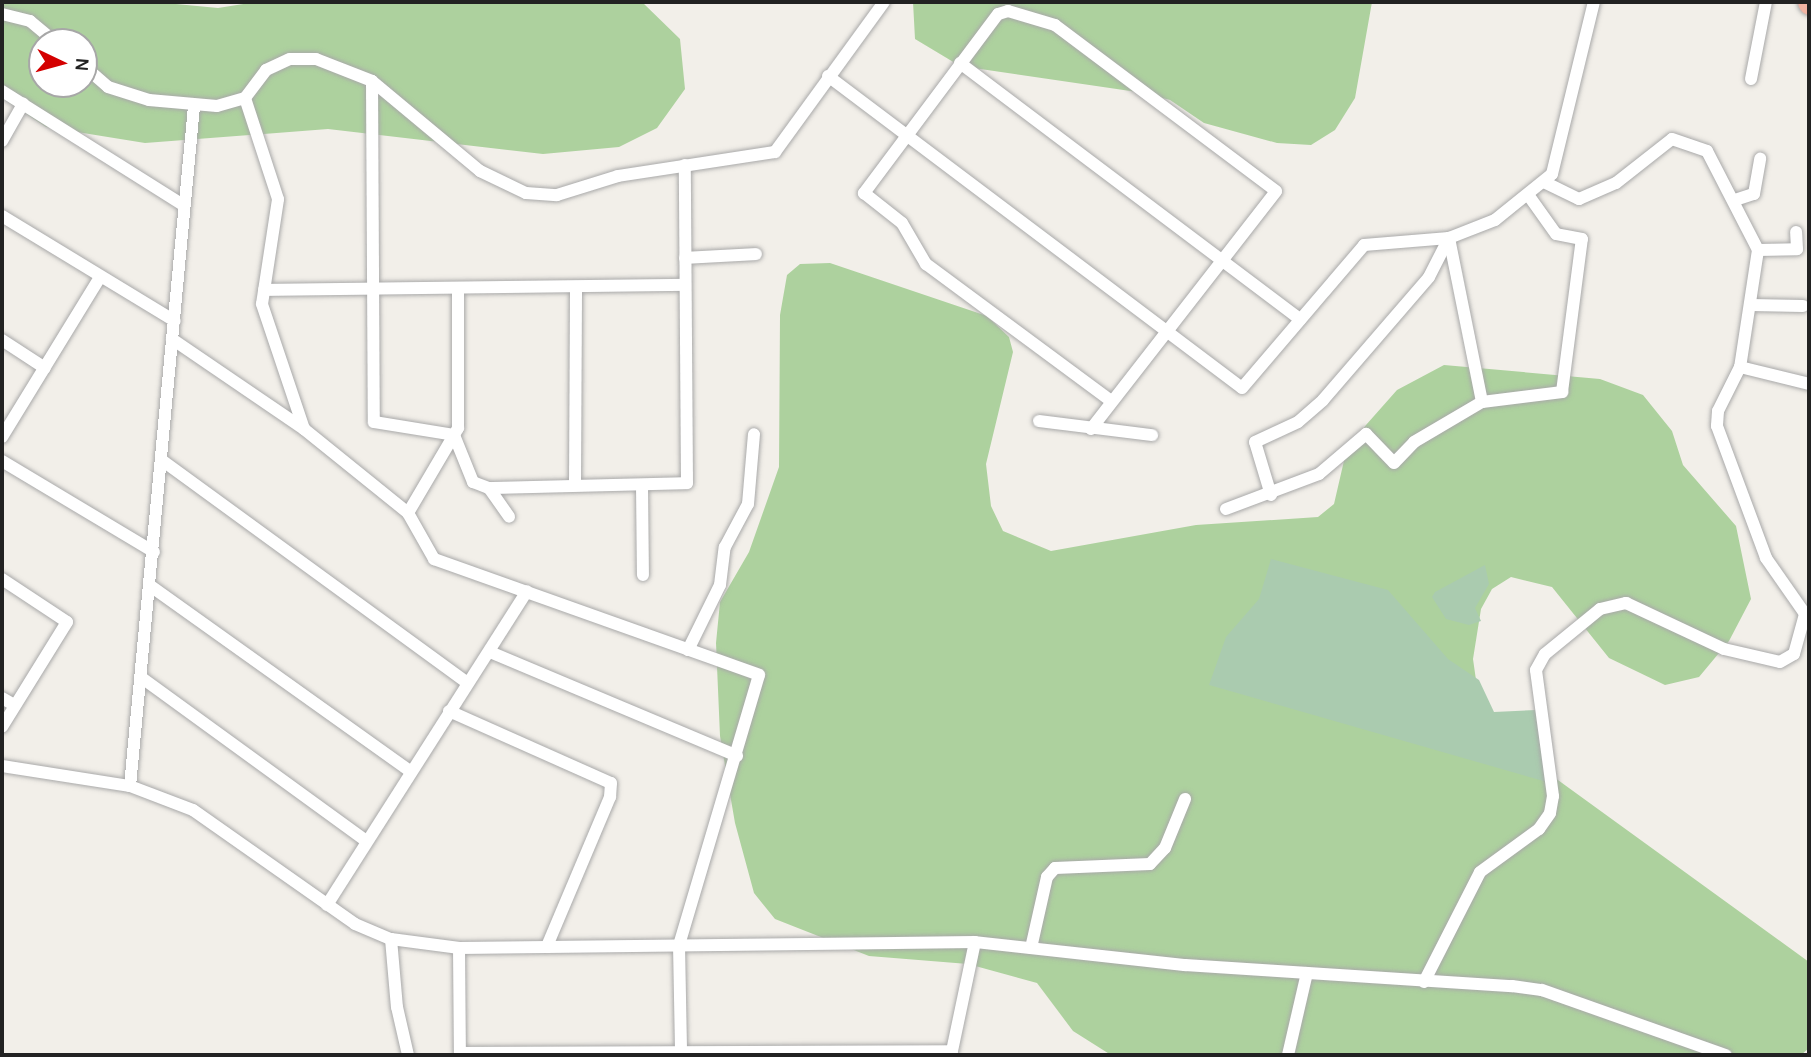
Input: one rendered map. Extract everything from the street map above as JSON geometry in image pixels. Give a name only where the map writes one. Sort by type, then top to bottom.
[{"type":"street","points":[[98,78],[108,87],[194,107],[245,98],[266,70],[290,59],[316,59],[372,81],[480,171],[526,193],[557,195],[618,176],[775,152],[884,2]]},
{"type":"street","points":[[828,76],[1242,388],[1364,245],[1449,238],[1495,220],[1529,196],[1552,174],[1594,2]]},
{"type":"street","points":[[1751,79],[1766,2]]},
{"type":"street","points":[[1091,429],[1276,191],[1055,24],[1008,11],[998,14],[864,193],[901,223],[926,264],[1111,401]]},
{"type":"street","points":[[2,14],[30,20],[39,28]]},
{"type":"street","points":[[960,63],[1300,319]]},
{"type":"street","points":[[372,81],[374,422],[454,435]]},
{"type":"street","points":[[2,91],[183,205]]},
{"type":"street","points":[[245,98],[278,199],[262,304],[304,429]]},
{"type":"street","points":[[2,141],[23,104]]},
{"type":"street","points":[[130,786],[152,587],[183,205],[194,107]]},
{"type":"street","points":[[1424,982],[1480,872],[1539,829],[1550,813],[1553,796],[1536,670],[1545,654],[1600,609],[1626,603],[1724,649],[1780,662],[1794,654],[1807,615],[1766,558],[1717,426],[1718,411],[1740,367],[1758,250],[1735,200],[1707,151],[1671,139],[1587,197],[1571,199],[1544,181]]},
{"type":"street","points":[[1735,200],[1754,194],[1760,159]]},
{"type":"street","points":[[458,288],[454,435],[473,482],[489,488],[687,483],[685,165]]},
{"type":"street","points":[[1226,509],[1271,495],[1318,474],[1366,434],[1394,463],[1414,442],[1482,402],[1562,393],[1582,239],[1556,234],[1529,196]]},
{"type":"street","points":[[2,216],[99,279],[175,321]]},
{"type":"street","points":[[1758,250],[1797,249],[1796,232]]},
{"type":"street","points":[[1449,238],[1482,402]]},
{"type":"street","points":[[1271,495],[1255,442],[1298,422],[1323,400],[1429,278],[1449,238]]},
{"type":"street","points":[[685,258],[756,254]]},
{"type":"street","points":[[2,437],[99,279]]},
{"type":"street","points":[[264,289],[685,285]]},
{"type":"street","points":[[575,484],[576,288]]},
{"type":"street","points":[[1751,305],[1803,306]]},
{"type":"street","points":[[172,339],[304,429],[408,513],[434,559],[759,675],[679,945],[681,1052]]},
{"type":"street","points":[[2,340],[45,368]]},
{"type":"street","points":[[1740,367],[1809,384]]},
{"type":"street","points":[[1039,421],[1152,435]]},
{"type":"street","points":[[688,650],[720,585],[725,547],[748,504],[754,434]]},
{"type":"street","points":[[408,513],[454,435]]},
{"type":"street","points":[[2,461],[154,552]]},
{"type":"street","points":[[163,461],[466,682]]},
{"type":"street","points":[[642,485],[643,575]]},
{"type":"street","points":[[489,488],[509,517]]},
{"type":"street","points":[[2,579],[67,621],[2,727]]},
{"type":"street","points":[[152,587],[410,771]]},
{"type":"street","points":[[327,905],[466,682],[490,652],[527,591]]},
{"type":"street","points":[[490,652],[737,756]]},
{"type":"street","points":[[142,678],[366,841]]},
{"type":"street","points":[[2,698],[14,705]]},
{"type":"street","points":[[449,711],[611,783],[610,797],[547,946]]},
{"type":"street","points":[[2,766],[130,786],[193,810],[327,905],[391,939],[459,948],[975,942],[1307,973],[1542,990],[1726,1055]]},
{"type":"street","points":[[1031,948],[1047,877],[1055,868],[1150,864],[1165,848],[1185,799]]},
{"type":"street","points":[[391,939],[397,1007],[408,1055]]},
{"type":"street","points":[[459,948],[460,1053],[924,1054],[951,1051],[975,942]]},
{"type":"street","points":[[1288,1055],[1307,973]]},
{"type":"green space","points":[[2,2],[155,2],[218,8],[256,2],[642,2],[680,39],[685,89],[657,128],[619,147],[543,154],[328,129],[145,143],[46,127],[2,98]]},
{"type":"green space","points":[[913,2],[1372,2],[1355,98],[1335,130],[1311,145],[1277,143],[1204,123],[1170,100],[1144,93],[960,66],[915,39]]},
{"type":"green space","points":[[830,263],[987,316],[1009,337],[1013,352],[986,464],[991,506],[1003,531],[1051,551],[1196,525],[1318,517],[1334,504],[1346,452],[1366,425],[1397,390],[1444,365],[1600,379],[1643,395],[1672,431],[1683,465],[1736,526],[1751,599],[1729,641],[1699,677],[1665,685],[1609,658],[1552,587],[1511,577],[1492,589],[1481,609],[1473,659],[1476,680],[1511,746],[1809,962],[1809,1048],[1801,1055],[1111,1055],[1073,1031],[1037,983],[968,964],[869,956],[775,919],[754,893],[735,823],[720,736],[716,643],[720,602],[749,552],[779,467],[780,315],[787,275],[800,264]]},
{"type":"green space","points":[[1271,559],[1388,590],[1448,659],[1479,680],[1494,712],[1536,710],[1547,782],[1209,685],[1226,637],[1259,599]]},
{"type":"green space","points":[[1485,565],[1489,584],[1475,608],[1481,621],[1469,625],[1446,619],[1432,597],[1435,592]]}]
